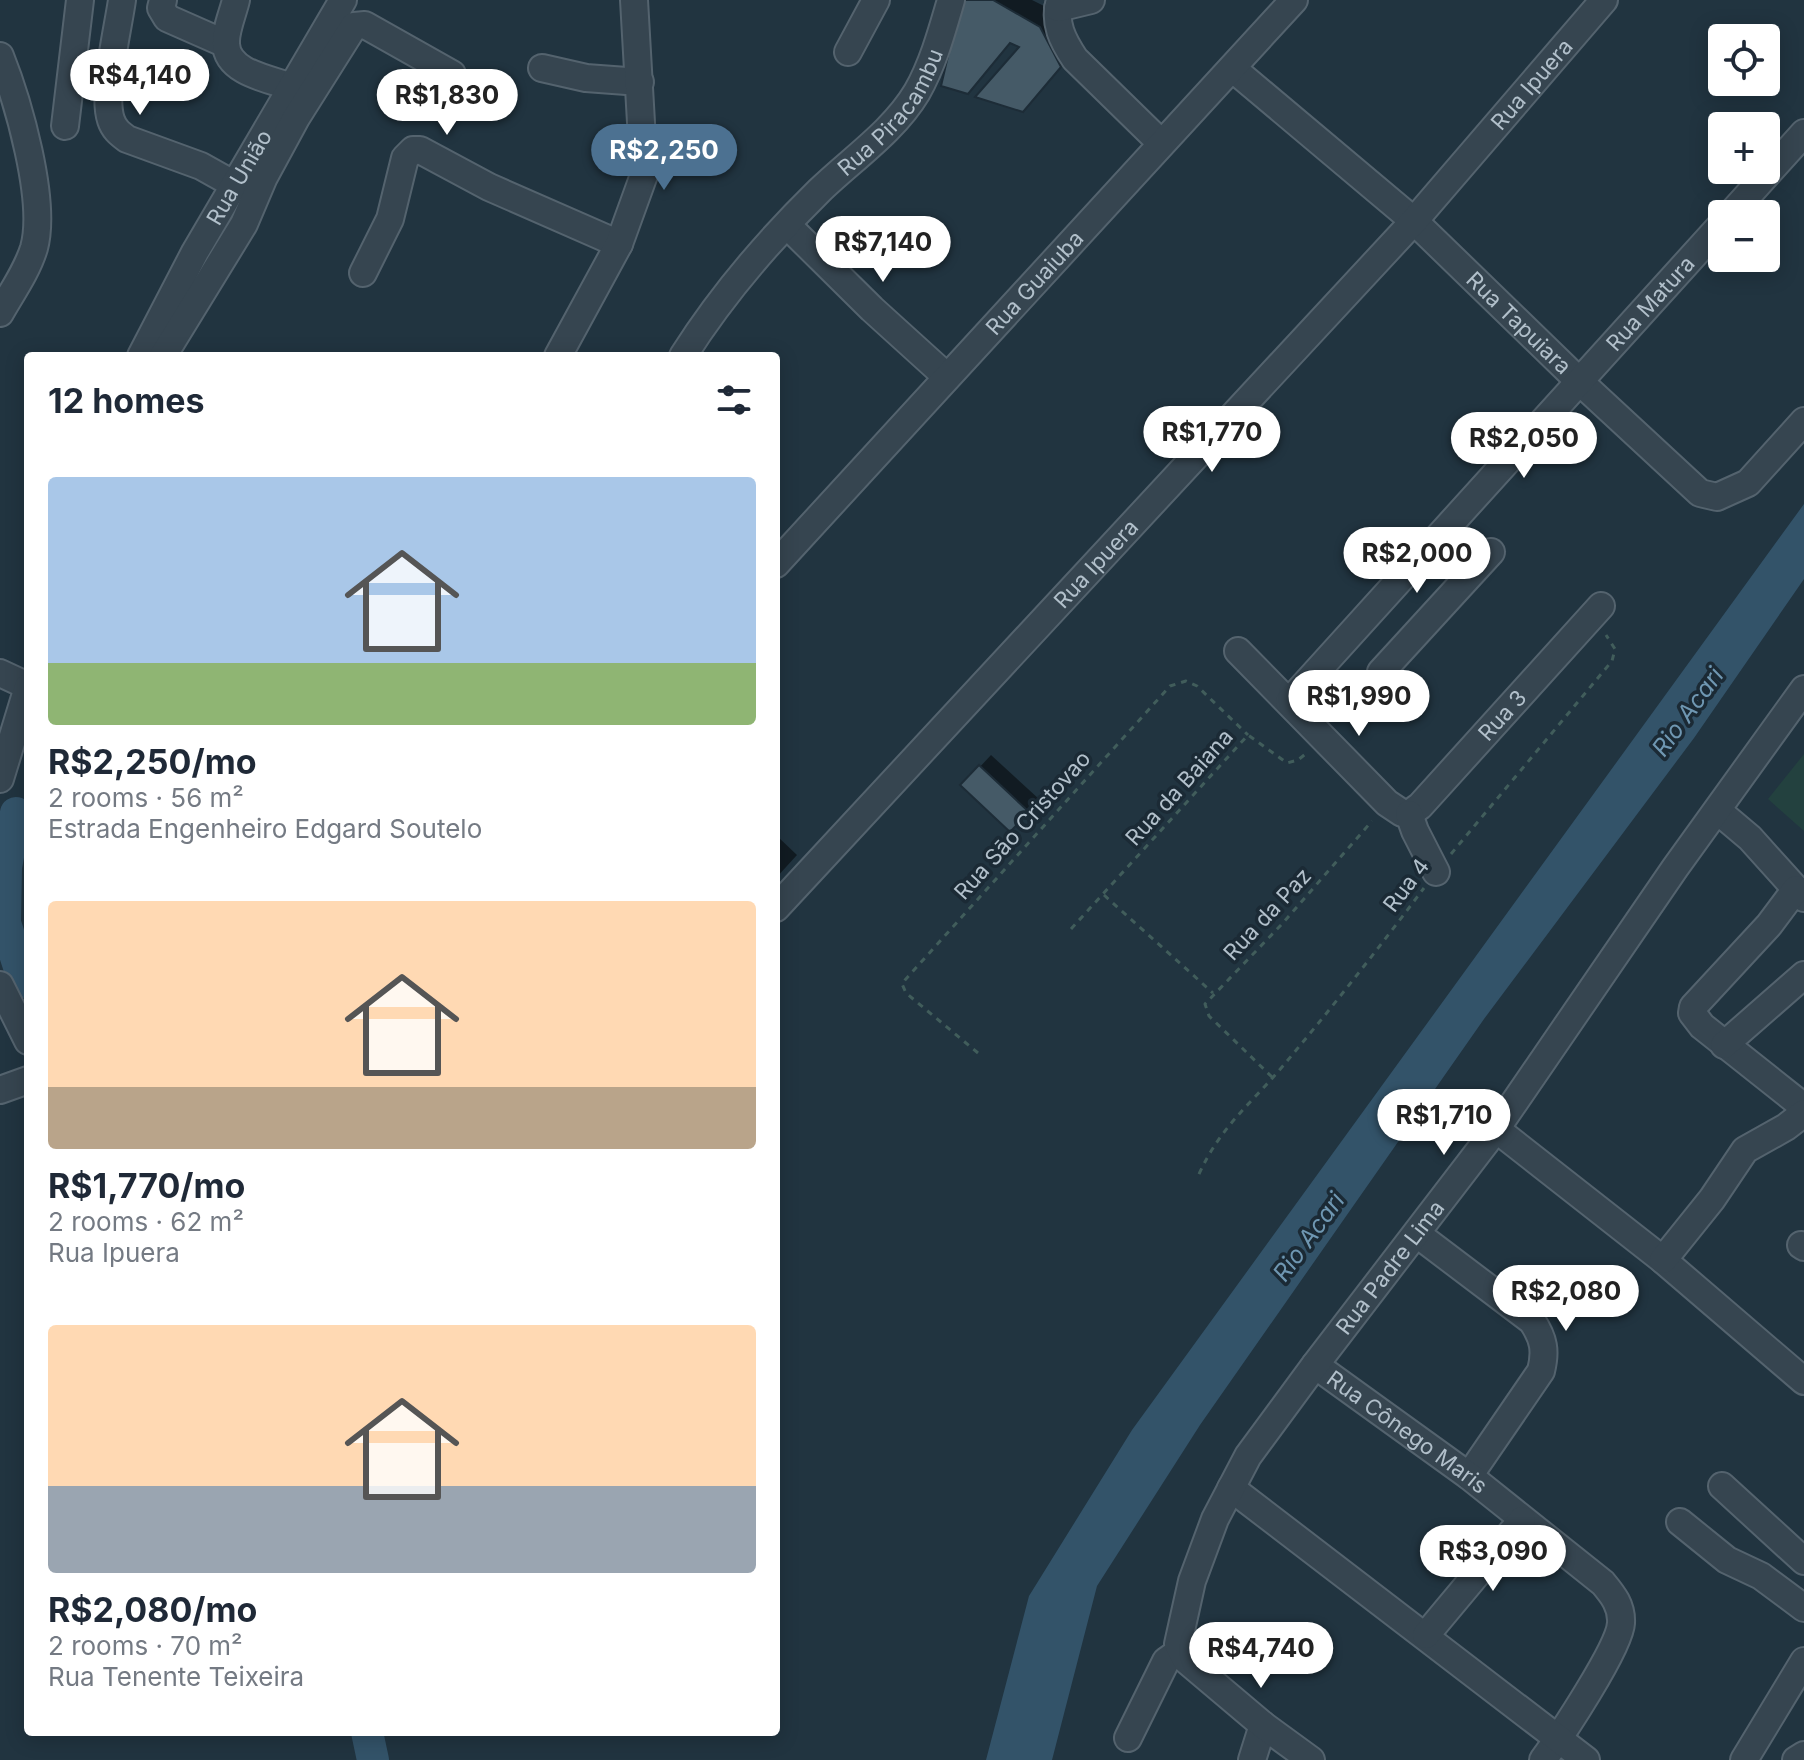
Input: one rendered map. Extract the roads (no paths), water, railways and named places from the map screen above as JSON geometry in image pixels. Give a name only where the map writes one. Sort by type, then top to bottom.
[{"type":"street","points":[[65,126],[80,0]]},
{"type":"street","points":[[122,0],[109,95],[109,116],[117,132],[139,144],[215,172],[235,185]]},
{"type":"street","points":[[163,0],[161,8],[167,18],[226,44]]},
{"type":"street","points":[[236,0],[226,44],[230,58],[290,104]]},
{"type":"street","name":"Rua União","points":[[144,352],[182,303],[195,252],[235,185],[290,104],[343,0]]},
{"type":"street","points":[[560,352],[619,244],[644,175],[634,0]]},
{"type":"street","points":[[848,52],[876,0]]},
{"type":"street","name":"Rua Piracambu","points":[[686,352],[742,273],[819,192],[898,119],[918,90],[936,49],[951,0]]},
{"type":"street","name":"Rua Guaiuba","points":[[780,560],[1160,142],[1294,0]]},
{"type":"street","name":"Rua Ipuera","points":[[780,904],[1414,221],[1604,0]]},
{"type":"street","points":[[1077,2],[1058,27],[1064,43],[1075,59],[1160,142]]},
{"type":"street","points":[[164,352],[182,303],[218,266],[244,224],[290,104],[354,26],[365,25],[452,74]]},
{"type":"street","points":[[0,56],[35,186],[38,225],[34,248],[24,273],[0,313]]},
{"type":"street","points":[[542,68],[586,78],[640,82]]},
{"type":"street","name":"Rua Tapuiara","points":[[1232,68],[1414,221],[1700,493],[1717,497],[1748,483],[1804,421]]},
{"type":"street","points":[[1744,200],[1804,133]]},
{"type":"street","points":[[363,273],[390,219],[405,158],[413,150],[420,150],[489,187],[619,244]]},
{"type":"street","points":[[787,225],[947,377]]},
{"type":"street","name":"Rua Matura","points":[[1289,702],[1708,239]]},
{"type":"street","points":[[195,252],[218,266]]},
{"type":"street","points":[[1347,641],[1385,675],[1491,552]]},
{"type":"street","name":"Rua 3","points":[[1398,809],[1420,806],[1596,611]]},
{"type":"street","points":[[1238,651],[1398,809],[1415,831],[1436,872]]},
{"type":"street","points":[[0,673],[24,684]]},
{"type":"street","name":"Rua Padre Lima","points":[[1180,1651],[1179,1637],[1192,1581],[1207,1539],[1248,1456],[1496,1129],[1675,868],[1804,689]]},
{"type":"street","points":[[0,777],[24,699]]},
{"type":"street","points":[[1663,1260],[1712,1199],[1745,1150],[1786,1127],[1804,1110],[1695,1020],[1692,1013],[1693,1007],[1800,893],[1750,838],[1718,811]]},
{"type":"street","points":[[1724,1045],[1804,975]]},
{"type":"street","points":[[0,985],[24,1033]]},
{"type":"street","points":[[0,1090],[24,1081]]},
{"type":"street","points":[[1496,1129],[1663,1260],[1804,1381]]},
{"type":"street","points":[[1417,1234],[1532,1321],[1541,1335],[1545,1354],[1541,1371],[1469,1476]]},
{"type":"street","name":"Rua Cônego Maris","points":[[1315,1365],[1469,1476],[1603,1583],[1615,1596],[1621,1624],[1614,1645],[1559,1739],[1543,1760]]},
{"type":"street","points":[[1722,1486],[1804,1561]]},
{"type":"street","points":[[1231,1488],[1586,1760]]},
{"type":"street","points":[[1426,1635],[1522,1520]]},
{"type":"street","points":[[1680,1522],[1727,1560],[1761,1576],[1804,1608]]},
{"type":"street","points":[[1128,1738],[1166,1661],[1180,1651],[1186,1660],[1263,1725],[1311,1760]]},
{"type":"street","points":[[1744,1760],[1804,1661]]},
{"type":"street","points":[[1252,1760],[1263,1725]]},
{"type":"street","points":[[1796,1760],[1804,1755]]},
{"type":"water","name":"Rio Acari","points":[[1804,504],[1804,579],[1694,738],[1484,1019],[1200,1425],[1097,1586],[1052,1760],[986,1760],[1029,1596],[1132,1430]]},
{"type":"waterway","points":[[16,813],[6,867],[5,923],[24,982]]},
{"type":"waterway","points":[[368,1736],[373,1760]]}]
